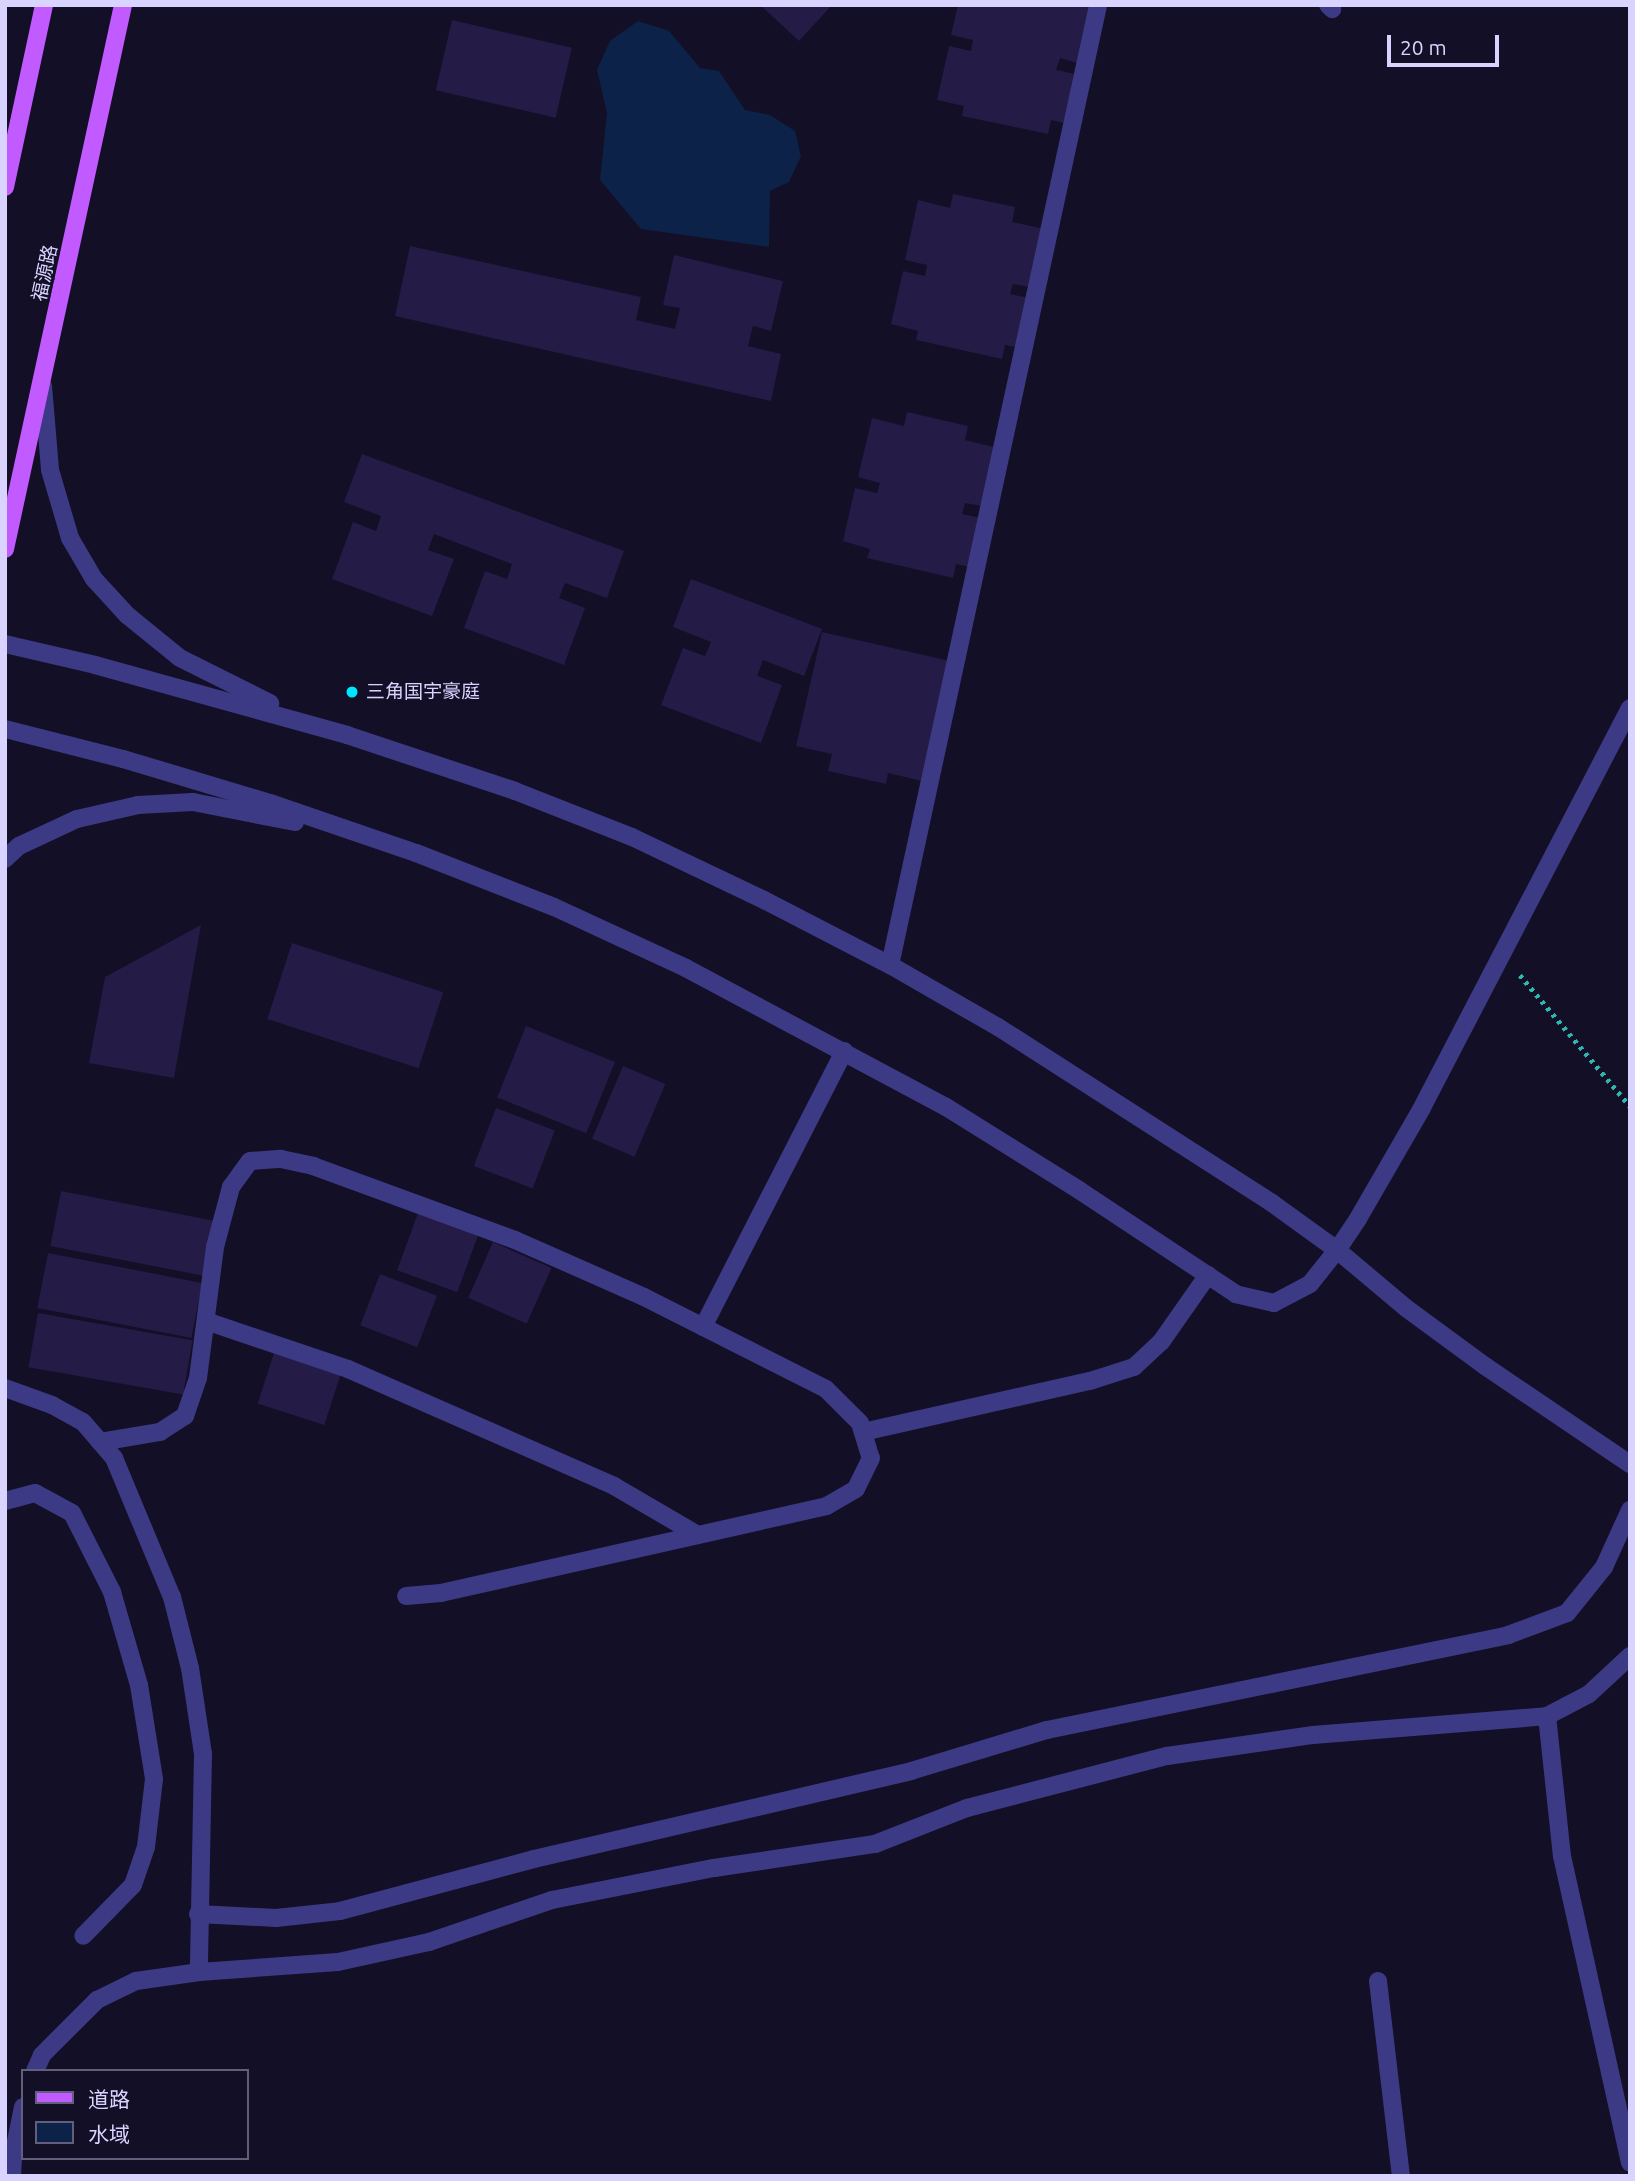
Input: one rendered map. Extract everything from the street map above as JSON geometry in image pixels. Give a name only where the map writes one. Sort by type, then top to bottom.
[{"type":"main road","points":[[5,187],[44,5]]},
{"type":"main road","name":"福源路","points":[[5,549],[43,386],[123,5]]},
{"type":"street","points":[[890,965],[1098,5]]},
{"type":"street","points":[[43,386],[50,470],[70,538],[94,579],[127,615],[180,657],[246,694],[347,735]]},
{"type":"street","points":[[5,644],[95,665],[347,735],[515,791],[632,837],[764,900],[890,965],[1009,1035],[1272,1203],[1337,1250],[1406,1308],[1485,1366],[1630,1464]]},
{"type":"street","points":[[5,729],[123,759],[388,844],[554,907],[686,968],[946,1107],[1236,1294],[1274,1303],[1310,1284],[1358,1219],[1422,1108],[1630,708]]},
{"type":"street","points":[[5,859],[19,846],[77,819],[138,805],[166,803],[193,802],[259,814],[388,844]]},
{"type":"street","points":[[703,1327],[844,1051]]},
{"type":"street","points":[[100,1442],[160,1432],[185,1416],[198,1378],[215,1247],[231,1187],[250,1161],[281,1158],[313,1166],[515,1240],[703,1327],[826,1389],[860,1423],[871,1458],[856,1489],[827,1506],[441,1593],[407,1597]]},
{"type":"street","points":[[863,1432],[1090,1381],[1134,1367],[1161,1342],[1208,1275]]},
{"type":"street","points":[[206,1321],[348,1369],[614,1486],[698,1535]]},
{"type":"street","points":[[5,1388],[52,1405],[83,1422],[114,1458],[172,1597],[190,1668],[202,1754],[199,1972]]},
{"type":"street","points":[[5,1501],[36,1493],[72,1513],[112,1592],[139,1685],[154,1779],[146,1847],[134,1885],[83,1936]]},
{"type":"street","points":[[198,1918],[276,1917],[340,1911],[547,1856],[911,1771],[1046,1730],[1508,1635],[1567,1613],[1604,1567],[1625,1532],[1630,1510]]},
{"type":"street","points":[[36,2069],[42,2055],[97,2000],[136,1981],[199,1972],[338,1962],[429,1942],[552,1900],[714,1868],[876,1844],[967,1808],[1167,1756],[1312,1735],[1547,1716],[1589,1694],[1630,1656]]},
{"type":"street","points":[[1547,1716],[1562,1856],[1630,2163]]},
{"type":"street","points":[[1378,1981],[1401,2176]]},
{"type":"street","points":[[12,2176],[21,2117]]},
{"type":"path","points":[[1502,954],[1630,1106]]},
{"type":"water","points":[[638,21],[669,31],[700,68],[719,71],[745,110],[770,115],[795,131],[801,156],[789,182],[770,191],[769,247],[641,229],[600,180],[607,113],[597,70],[610,41]]},
{"type":"building","points":[[760,5],[832,5],[799,41]]},
{"type":"building","points":[[958,5],[1095,5],[1081,64],[1060,58],[1056,70],[1080,75],[1069,124],[1051,120],[1048,134],[962,116],[964,106],[937,100],[949,46],[971,51],[973,40],[951,35]]},
{"type":"building","points":[[452,20],[572,48],[556,118],[436,90]]},
{"type":"building","points":[[953,194],[1015,207],[1012,222],[1049,230],[1035,288],[1013,284],[1010,294],[1034,299],[1023,348],[1005,345],[1002,359],[916,340],[918,331],[891,324],[903,271],[925,276],[927,265],[905,260],[918,200],[950,208]]},
{"type":"building","points":[[410,246],[641,297],[636,320],[675,329],[680,308],[663,305],[674,255],[783,281],[771,331],[753,326],[748,346],[781,354],[771,401],[395,316]]},
{"type":"building","points":[[907,412],[968,426],[965,440],[1002,449],[988,507],[965,503],[962,514],[986,519],[974,568],[956,564],[953,578],[867,558],[870,549],[843,541],[855,488],[877,493],[880,483],[858,477],[872,418],[904,426]]},
{"type":"building","points":[[362,454],[624,551],[607,598],[565,583],[559,598],[585,608],[564,665],[464,628],[485,571],[507,579],[512,564],[434,534],[428,550],[454,559],[432,616],[332,579],[353,522],[376,531],[381,516],[344,502]]},
{"type":"building","points":[[691,579],[822,629],[804,676],[763,660],[757,676],[782,685],[761,743],[661,705],[683,648],[705,656],[711,642],[673,627]]},
{"type":"building","points":[[822,632],[950,661],[922,781],[888,773],[886,784],[828,771],[832,754],[796,746]]},
{"type":"building","points":[[201,925],[174,1078],[89,1063],[105,977]]},
{"type":"building","points":[[292,943],[443,992],[418,1068],[267,1019]]},
{"type":"building","points":[[526,1026],[615,1062],[586,1133],[497,1097]]},
{"type":"building","points":[[623,1066],[665,1084],[634,1157],[592,1139]]},
{"type":"building","points":[[496,1108],[555,1131],[533,1188],[474,1166]]},
{"type":"building","points":[[61,1191],[214,1221],[203,1276],[50,1246]]},
{"type":"building","points":[[418,1213],[478,1235],[457,1292],[397,1270]]},
{"type":"building","points":[[493,1242],[551,1268],[527,1324],[468,1298]]},
{"type":"building","points":[[48,1253],[202,1283],[191,1338],[37,1308]]},
{"type":"building","points":[[380,1274],[437,1296],[417,1347],[360,1325]]},
{"type":"building","points":[[38,1313],[193,1340],[183,1394],[28,1367]]},
{"type":"building","points":[[274,1353],[341,1375],[324,1425],[258,1403]]},
{"type":"place","name":"三角国宇豪庭","points":[[352,692]]}]
